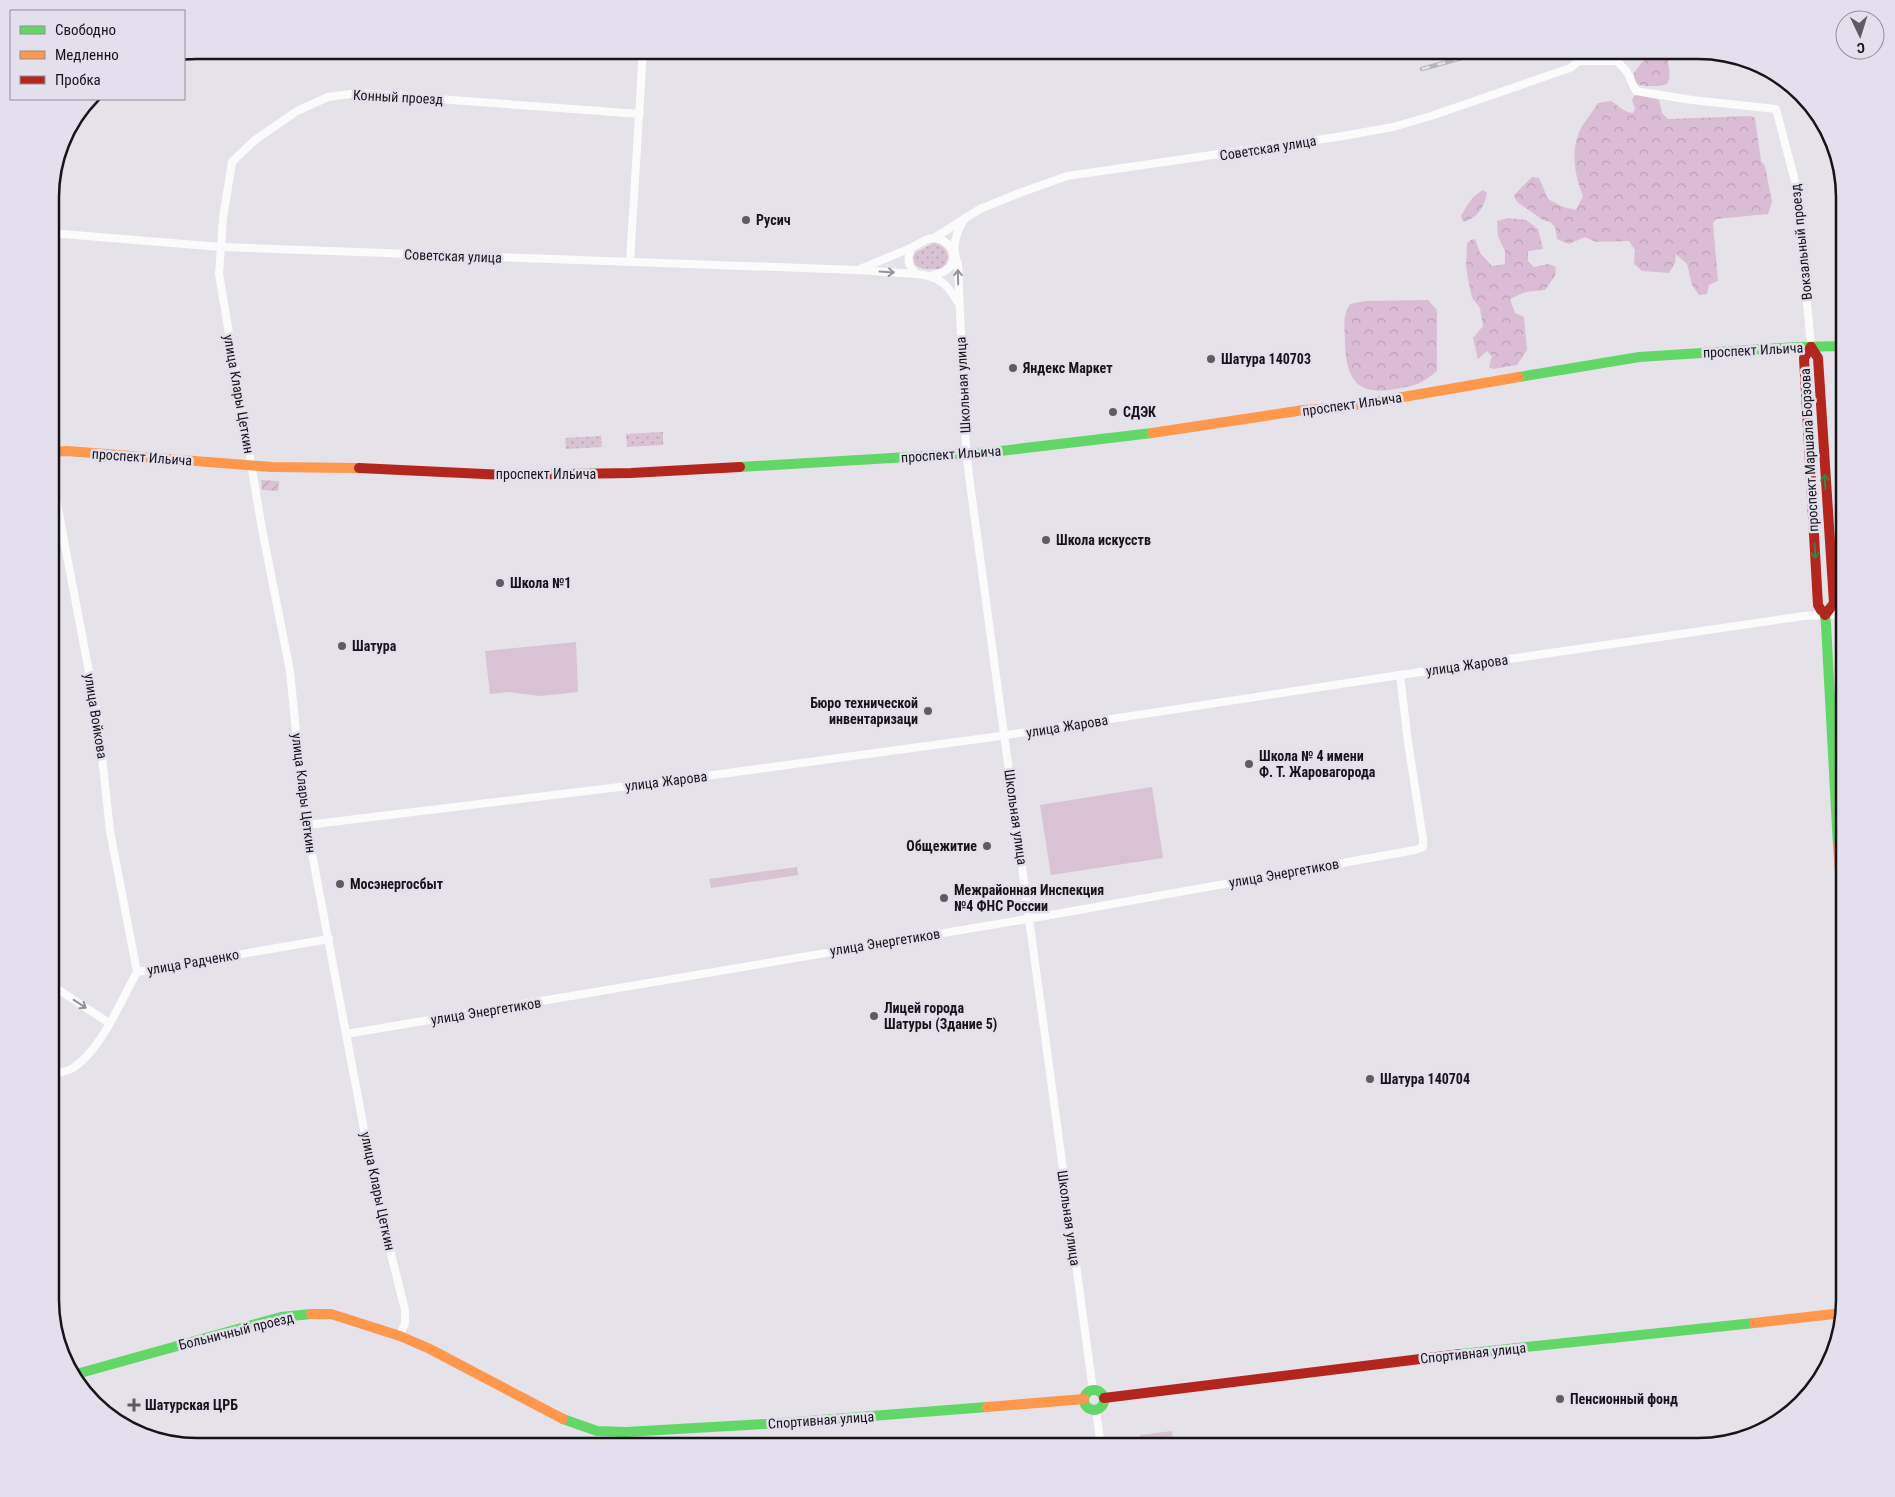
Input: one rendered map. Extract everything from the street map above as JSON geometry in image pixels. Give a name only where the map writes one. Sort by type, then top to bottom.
[{"type":"street","points":[[630,262],[643,59]]},
{"type":"street","name":"Советская улица","points":[[934,238],[980,209],[1067,176],[1337,137],[1393,127],[1431,116],[1570,68],[1580,62],[1617,60],[1627,72],[1636,91],[1651,95],[1776,109]]},
{"type":"street","name":"Конный проезд","points":[[221,248],[223,218],[232,162],[255,140],[297,111],[328,97],[358,93],[640,114]]},
{"type":"street","name":"Вокзальный проезд","points":[[1776,109],[1797,189],[1811,347]]},
{"type":"street","points":[[930,276],[942,272],[952,264],[959,227],[965,218]]},
{"type":"street","name":"Советская улица","points":[[59,234],[221,248],[857,270],[917,274]]},
{"type":"street","points":[[953,253],[949,245],[943,240],[934,238],[925,240],[911,248],[908,260],[910,267],[917,274],[930,276],[947,287],[958,302]]},
{"type":"street","name":"улица Клары Цеткин","points":[[221,248],[220,274],[252,466],[290,671],[307,825],[377,1198],[405,1310],[405,1323],[400,1336]]},
{"type":"street","name":"Советская улица","points":[[857,270],[911,248]]},
{"type":"street","name":"Школьная улица","points":[[953,253],[958,264],[958,302],[967,453],[1003,735],[1030,918],[1057,1135],[1093,1390]]},
{"type":"street","name":"проспект Ильича","points":[[59,451],[252,466],[334,467],[505,475],[621,474],[967,453],[1116,438],[1304,410],[1345,407],[1639,357],[1836,346]]},
{"type":"street","name":"проспект Маршала Борзова","points":[[1825,615],[1834,603],[1818,358],[1811,347],[1804,358],[1818,605],[1825,615],[1836,806]]},
{"type":"street","name":"улица Войкова","points":[[59,510],[98,720],[110,831],[137,972]]},
{"type":"street","name":"улица Жарова","points":[[307,825],[669,781],[1003,735],[1794,618],[1836,614]]},
{"type":"street","name":"улица Энергетиков","points":[[346,1034],[515,1007],[1415,850],[1423,847],[1400,675]]},
{"type":"street","name":"улица Радченко","points":[[59,1073],[72,1069],[90,1053],[137,972],[329,938]]},
{"type":"street","points":[[59,990],[109,1023]]},
{"type":"street","name":"Больничный проезд","points":[[80,1373],[243,1327],[296,1315],[331,1314],[400,1336]]},
{"type":"street","name":"Спортивная улица","points":[[1104,1398],[1380,1363],[1835,1314]]},
{"type":"street","name":"Спортивная улица","points":[[400,1336],[430,1348],[559,1418],[597,1430],[626,1432],[782,1423],[1084,1399]]},
{"type":"street","points":[[1093,1390],[1098,1390],[1104,1398],[1101,1407],[1096,1409],[1090,1409],[1084,1399],[1089,1391],[1093,1390]]},
{"type":"street","points":[[1096,1409],[1100,1438]]},
{"type":"shaded area","points":[[934,243],[943,247],[947,253],[947,261],[942,269],[923,269],[915,265],[913,257],[916,252]]},
{"type":"shaded area","points":[[663,432],[663,445],[627,447],[626,434]]},
{"type":"shaded area","points":[[601,436],[602,447],[566,449],[565,438]]},
{"type":"shaded area","points":[[261,480],[279,481],[278,491],[262,490]]},
{"type":"shaded area","points":[[576,642],[578,692],[540,696],[508,692],[490,694],[485,651]]},
{"type":"shaded area","points":[[1152,787],[1163,858],[1051,875],[1040,805]]},
{"type":"shaded area","points":[[797,867],[798,875],[711,888],[709,879]]},
{"type":"shaded area","points":[[1172,1431],[1173,1438],[1140,1438],[1140,1435]]},
{"type":"green space","points":[[1647,59],[1668,60],[1670,76],[1667,83],[1658,86],[1645,86],[1635,83],[1634,73],[1642,62]]},
{"type":"green space","points":[[1636,94],[1659,100],[1662,113],[1668,119],[1751,116],[1755,118],[1761,161],[1765,166],[1772,202],[1768,214],[1716,219],[1713,223],[1718,281],[1709,285],[1707,294],[1699,295],[1692,285],[1687,264],[1676,254],[1675,263],[1669,273],[1642,271],[1634,264],[1635,250],[1629,241],[1596,242],[1585,237],[1569,244],[1557,239],[1555,227],[1517,202],[1514,195],[1532,177],[1539,178],[1548,199],[1563,207],[1576,210],[1583,196],[1577,179],[1575,161],[1576,143],[1582,126],[1598,103],[1611,101],[1624,110],[1633,113],[1635,109],[1632,100]]},
{"type":"green space","points":[[1483,190],[1487,193],[1482,207],[1473,218],[1463,222],[1461,216],[1465,208]]},
{"type":"green space","points":[[1508,218],[1526,220],[1538,229],[1543,249],[1528,251],[1528,261],[1534,267],[1548,264],[1556,267],[1555,276],[1545,290],[1525,292],[1510,299],[1515,313],[1524,317],[1527,350],[1517,365],[1493,369],[1489,367],[1492,356],[1487,351],[1478,359],[1473,338],[1483,326],[1480,308],[1472,298],[1469,284],[1466,266],[1467,243],[1475,239],[1480,253],[1492,266],[1505,264],[1505,251],[1498,236],[1497,221]]},
{"type":"green space","points":[[1428,300],[1437,310],[1437,371],[1418,384],[1395,389],[1382,391],[1362,387],[1351,375],[1346,354],[1344,322],[1350,304],[1365,301]]},
{"type":"railway","points":[[1422,69],[1458,59]]},
{"type":"traffic: fast","points":[[1519,377],[1639,357],[1836,346]]},
{"type":"traffic: fast","points":[[740,467],[992,452],[1152,433]]},
{"type":"traffic: fast","points":[[1821,610],[1825,615],[1826,625],[1836,809]]},
{"type":"traffic: fast","points":[[80,1373],[281,1317],[311,1314]]},
{"type":"traffic: fast","points":[[1461,1354],[1754,1323]]},
{"type":"traffic: fast","points":[[1094,1390],[1101,1393],[1104,1400],[1101,1407],[1094,1410],[1087,1407],[1084,1400],[1087,1393],[1094,1390]]},
{"type":"traffic: fast","points":[[563,1419],[597,1431],[626,1432],[782,1423],[987,1407]]},
{"type":"traffic: slow","points":[[1152,433],[1304,410],[1345,407],[1519,377]]},
{"type":"traffic: slow","points":[[59,451],[272,467],[359,468]]},
{"type":"traffic: slow","points":[[311,1314],[331,1314],[400,1336],[430,1349],[563,1419]]},
{"type":"traffic: slow","points":[[1754,1323],[1835,1314]]},
{"type":"traffic: slow","points":[[987,1407],[1084,1399]]},
{"type":"traffic: jam","points":[[1811,347],[1804,358],[1818,605],[1821,610]]},
{"type":"traffic: jam","points":[[1811,347],[1818,358],[1834,603],[1825,615]]},
{"type":"traffic: jam","points":[[359,468],[505,475],[631,473],[740,467]]},
{"type":"traffic: jam","points":[[1104,1398],[1461,1354]]},
{"type":"place","name":"Русич","points":[[746,220]]},
{"type":"place","name":"Шатура 140703","points":[[1211,359]]},
{"type":"place","name":"Яндекс Маркет","points":[[1013,368]]},
{"type":"place","name":"СДЭК","points":[[1113,412]]},
{"type":"place","name":"Школа искусств","points":[[1046,540]]},
{"type":"place","name":"Школа №1","points":[[500,583]]},
{"type":"place","name":"Шатура","points":[[342,646]]},
{"type":"place","name":"Бюро технической инвентаризаци","points":[[928,711]]},
{"type":"place","name":"Школа № 4 имени Ф. Т. Жаровагорода","points":[[1249,764]]},
{"type":"place","name":"Общежитие","points":[[987,846]]},
{"type":"place","name":"Мосэнергосбыт","points":[[340,884]]},
{"type":"place","name":"Межрайонная Инспекция №4 ФНС России","points":[[944,898]]},
{"type":"place","name":"Лицей города Шатуры (Здание 5)","points":[[874,1016]]},
{"type":"place","name":"Шатура 140704","points":[[1370,1079]]},
{"type":"place","name":"Пенсионный фонд","points":[[1560,1399]]},
{"type":"place","name":"Шатурская ЦРБ","points":[[134,1405]]}]
